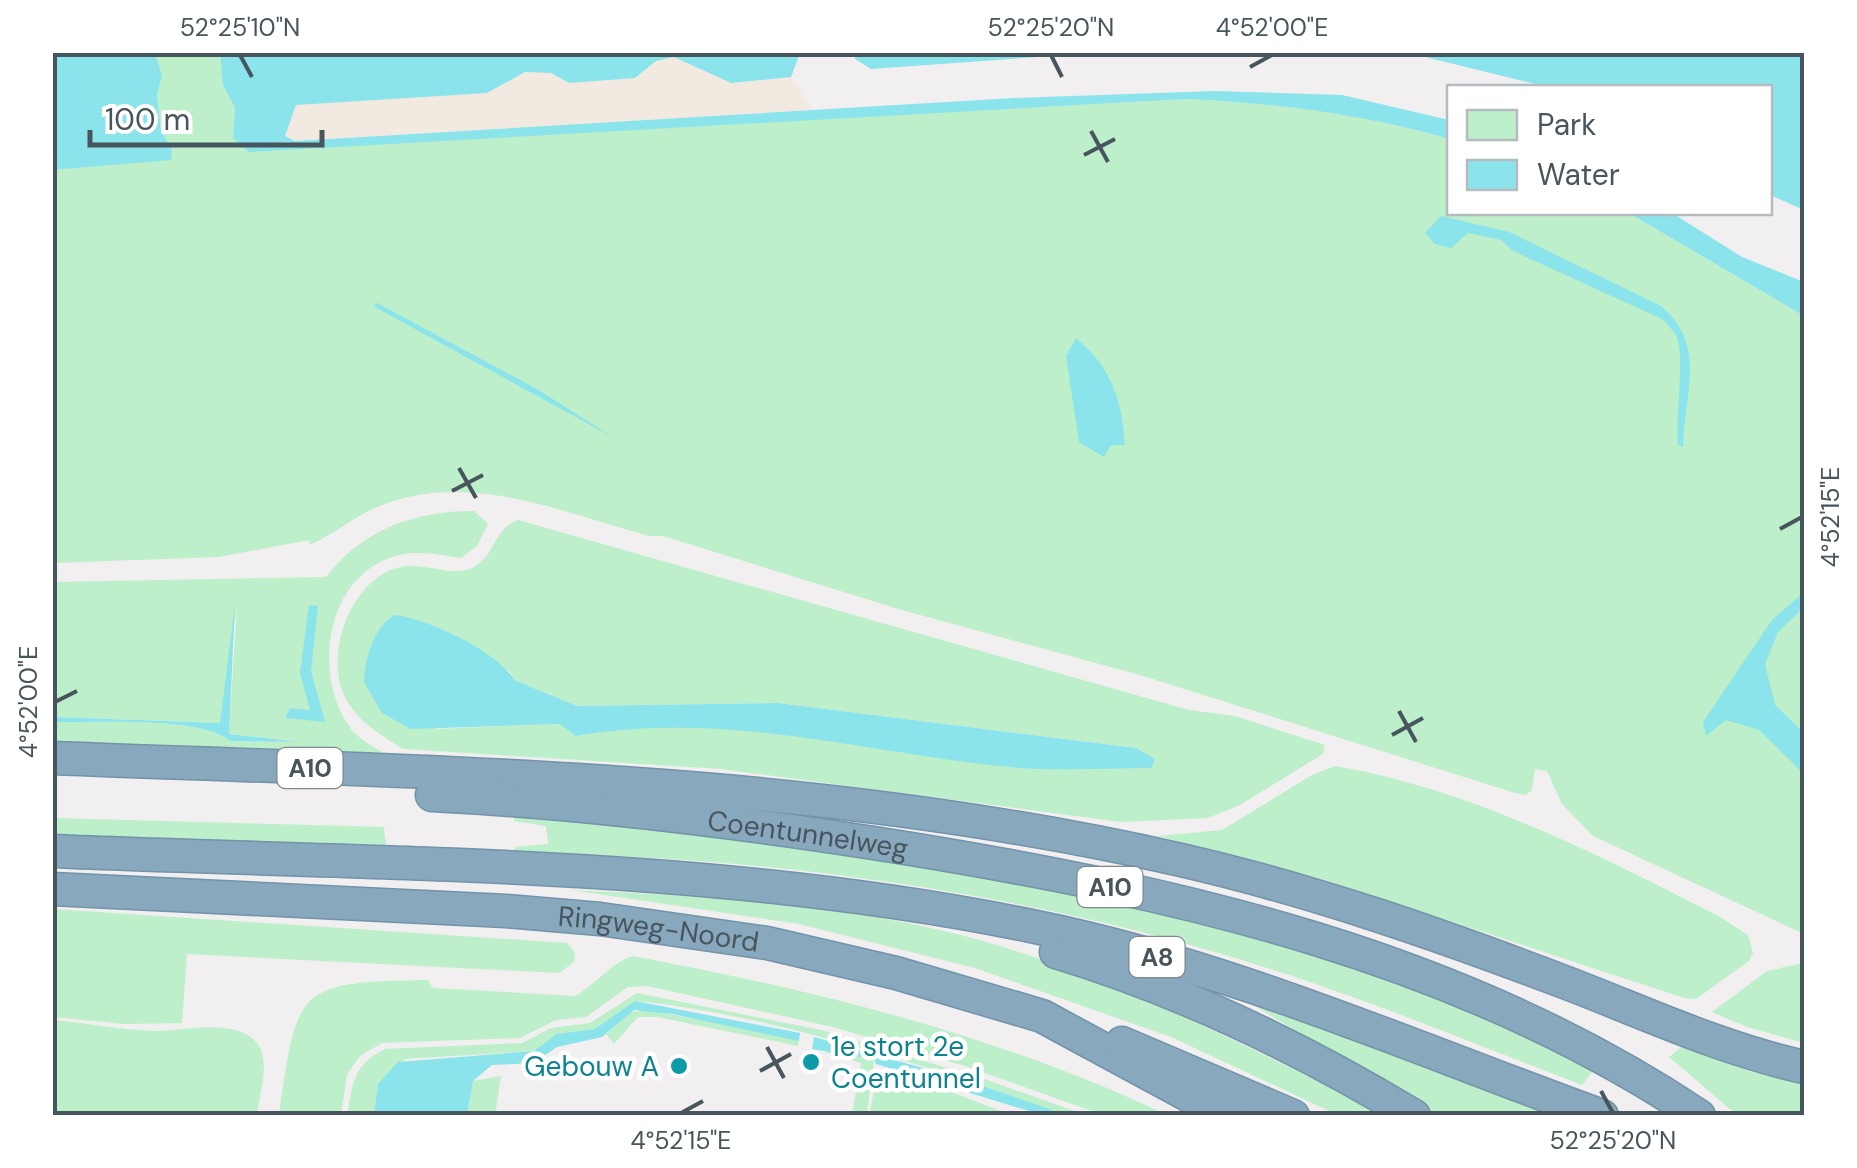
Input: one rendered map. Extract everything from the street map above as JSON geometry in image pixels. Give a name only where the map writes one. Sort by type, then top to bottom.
[{"type":"highway","name":"A10","points":[[52,758],[568,778],[721,788],[907,808],[1047,830],[1186,861],[1437,936],[1671,1088],[1702,1116]]},
{"type":"highway","name":"Coentunnelweg","points":[[52,781],[540,803],[767,827],[956,856],[1144,894],[1255,922],[1418,972],[1603,1044]]},
{"type":"highway","name":"Ringweg-Noord","points":[[52,851],[698,880],[834,896]]},
{"type":"highway","name":"Ringweg-Noord","points":[[52,890],[414,905],[600,919],[750,940],[868,966],[1042,1016],[1227,1116]]},
{"type":"highway","points":[[834,896],[995,933],[1155,986],[1278,1040],[1414,1116]]},
{"type":"highway","name":"A8","points":[[834,896],[1035,926],[1175,962],[1332,1012],[1602,1116]]},
{"type":"highway","points":[[1437,936],[1727,1045],[1804,1067]]},
{"type":"highway","points":[[1042,1016],[1154,1054],[1292,1116]]},
{"type":"green space","points":[[155,53],[220,53],[223,85],[235,108],[233,138],[250,151],[1186,99],[1253,103],[1319,111],[1447,139],[1447,215],[1632,215],[1804,316],[1804,934],[1593,836],[1562,804],[1547,771],[1535,769],[1532,790],[1526,795],[1515,793],[1140,675],[902,610],[663,536],[649,536],[513,498],[445,492],[411,496],[368,511],[309,545],[309,540],[219,557],[53,563],[53,170],[171,159],[157,95],[162,76]]},
{"type":"green space","points":[[474,511],[488,524],[477,546],[461,558],[422,553],[399,555],[374,565],[355,582],[341,604],[332,628],[331,682],[351,729],[382,752],[364,756],[53,749],[53,722],[172,724],[216,733],[230,741],[299,742],[229,734],[237,605],[221,723],[53,717],[53,582],[326,577],[356,546],[392,526],[431,515]]},
{"type":"green space","points":[[518,520],[1189,710],[1235,716],[1325,745],[1323,754],[1240,805],[1208,818],[1121,822],[721,769],[403,749],[357,715],[340,682],[339,643],[353,605],[379,576],[396,568],[472,568],[486,557],[510,524]],"holes":[[[509,670],[514,680],[577,706],[778,703],[1136,748],[829,738],[686,724],[635,726],[576,736],[561,724],[435,729]]]},
{"type":"green space","points":[[1335,766],[1436,791],[1581,848],[1720,917],[1748,935],[1753,953],[1749,961],[1696,999],[1684,998],[1322,879],[1158,836],[1222,830],[1312,775]]},
{"type":"green space","points":[[514,814],[676,828],[1078,891],[1371,966],[1595,1068],[1582,1085],[1258,965],[1040,909],[953,892],[778,868],[514,853],[515,847],[548,844],[546,826],[514,821]]},
{"type":"green space","points":[[53,818],[384,827],[386,846],[53,836]]},
{"type":"green space","points":[[571,890],[799,906],[967,937],[1022,953],[1161,1007],[1383,1115],[1338,1115],[1171,1037],[975,968],[799,924]]},
{"type":"green space","points":[[53,909],[567,943],[575,952],[574,962],[559,973],[187,954],[182,1023],[125,1024],[53,1017]]},
{"type":"green space","points":[[632,956],[769,984],[905,1018],[1038,1061],[1167,1115],[1103,1115],[965,1066],[833,1027],[647,986],[628,987],[586,1017],[556,1020],[520,1038],[382,1043],[360,1056],[347,1074],[341,1115],[279,1115],[291,1041],[299,1017],[311,1001],[328,990],[352,984],[428,980],[433,988],[575,996]]},
{"type":"green space","points":[[1804,963],[1804,1043],[1747,1027],[1712,1012],[1767,971]]},
{"type":"green space","points":[[637,993],[821,1030],[984,1079],[1086,1115],[1042,1107],[970,1081],[804,1033],[636,1001],[595,1029],[558,1034],[534,1051],[405,1059],[378,1084],[374,1115],[347,1116],[361,1068],[385,1049],[522,1043],[551,1028],[590,1023]]},
{"type":"green space","points":[[1238,996],[1556,1115],[1437,1115]]},
{"type":"green space","points":[[647,1010],[782,1035],[799,1041],[798,1046],[657,1017],[638,1017],[614,1044],[606,1034],[631,1012]]},
{"type":"green space","points":[[53,1020],[155,1031],[211,1027],[239,1031],[250,1037],[262,1053],[264,1071],[257,1115],[53,1115]]},
{"type":"green space","points":[[1683,1046],[1751,1072],[1804,1080],[1804,1115],[1737,1115],[1669,1057]]},
{"type":"green space","points":[[827,1048],[874,1059],[867,1115],[852,1115],[861,1063],[825,1052]]},
{"type":"green space","points":[[501,1076],[495,1115],[467,1116],[473,1081]]},
{"type":"green space","points":[[876,1082],[954,1093],[1011,1115],[869,1115]]},
{"type":"sand","points":[[674,57],[731,83],[791,77],[813,110],[294,141],[285,136],[296,105],[487,93],[525,72],[551,73],[569,83],[635,78],[656,61]]},
{"type":"water","points":[[53,52],[155,53],[162,76],[157,95],[161,130],[172,150],[171,160],[53,170]]},
{"type":"water","points":[[855,52],[1338,53],[1308,57],[1038,57],[871,69],[855,59]]},
{"type":"water","points":[[220,53],[800,53],[791,77],[731,83],[674,57],[656,61],[635,78],[569,83],[551,73],[525,72],[487,93],[296,105],[285,136],[295,141],[1014,98],[1214,91],[1342,95],[1447,120],[1447,139],[1319,111],[1186,99],[249,152],[233,138],[235,108],[223,85]]},
{"type":"water","points":[[1366,53],[1804,53],[1804,210],[1772,196],[1772,85],[1539,85],[1417,55]]},
{"type":"water","points":[[1632,215],[1675,215],[1742,257],[1804,282],[1804,316]]},
{"type":"water","points":[[1441,216],[1509,232],[1661,306],[1675,321],[1689,354],[1683,447],[1678,445],[1677,433],[1679,347],[1675,333],[1662,319],[1513,251],[1501,240],[1468,233],[1451,248],[1435,244],[1425,233]]},
{"type":"water","points":[[377,303],[537,389],[614,438],[373,306]]},
{"type":"water","points":[[1076,338],[1107,373],[1118,399],[1125,445],[1111,445],[1104,457],[1079,442],[1066,356]]},
{"type":"water","points":[[1804,592],[1804,607],[1778,632],[1765,664],[1775,705],[1804,733],[1804,774],[1759,730],[1726,720],[1706,736],[1703,722],[1772,620]]},
{"type":"water","points":[[235,604],[229,734],[299,742],[230,741],[216,733],[172,724],[53,722],[53,717],[220,723]]},
{"type":"water","points":[[309,605],[318,606],[311,671],[325,722],[285,718],[290,708],[310,710],[300,673]]},
{"type":"water","points":[[394,615],[424,622],[460,638],[493,658],[514,680],[577,706],[778,703],[1136,748],[1155,759],[1151,768],[1037,769],[745,731],[633,729],[576,736],[560,724],[411,729],[382,713],[364,682],[372,645]]},
{"type":"water","points":[[635,1001],[800,1033],[799,1041],[672,1014],[634,1010],[602,1037],[557,1047],[534,1063],[492,1065],[473,1081],[467,1115],[374,1115],[378,1084],[398,1062],[534,1051],[557,1034],[595,1029]]},
{"type":"water","points":[[814,1037],[972,1082],[1066,1115],[1042,1115],[876,1064],[874,1059],[812,1049]]},
{"type":"place","name":"1e stort 2e Coentunnel","points":[[811,1062]]},
{"type":"place","name":"Gebouw A","points":[[679,1066]]}]
